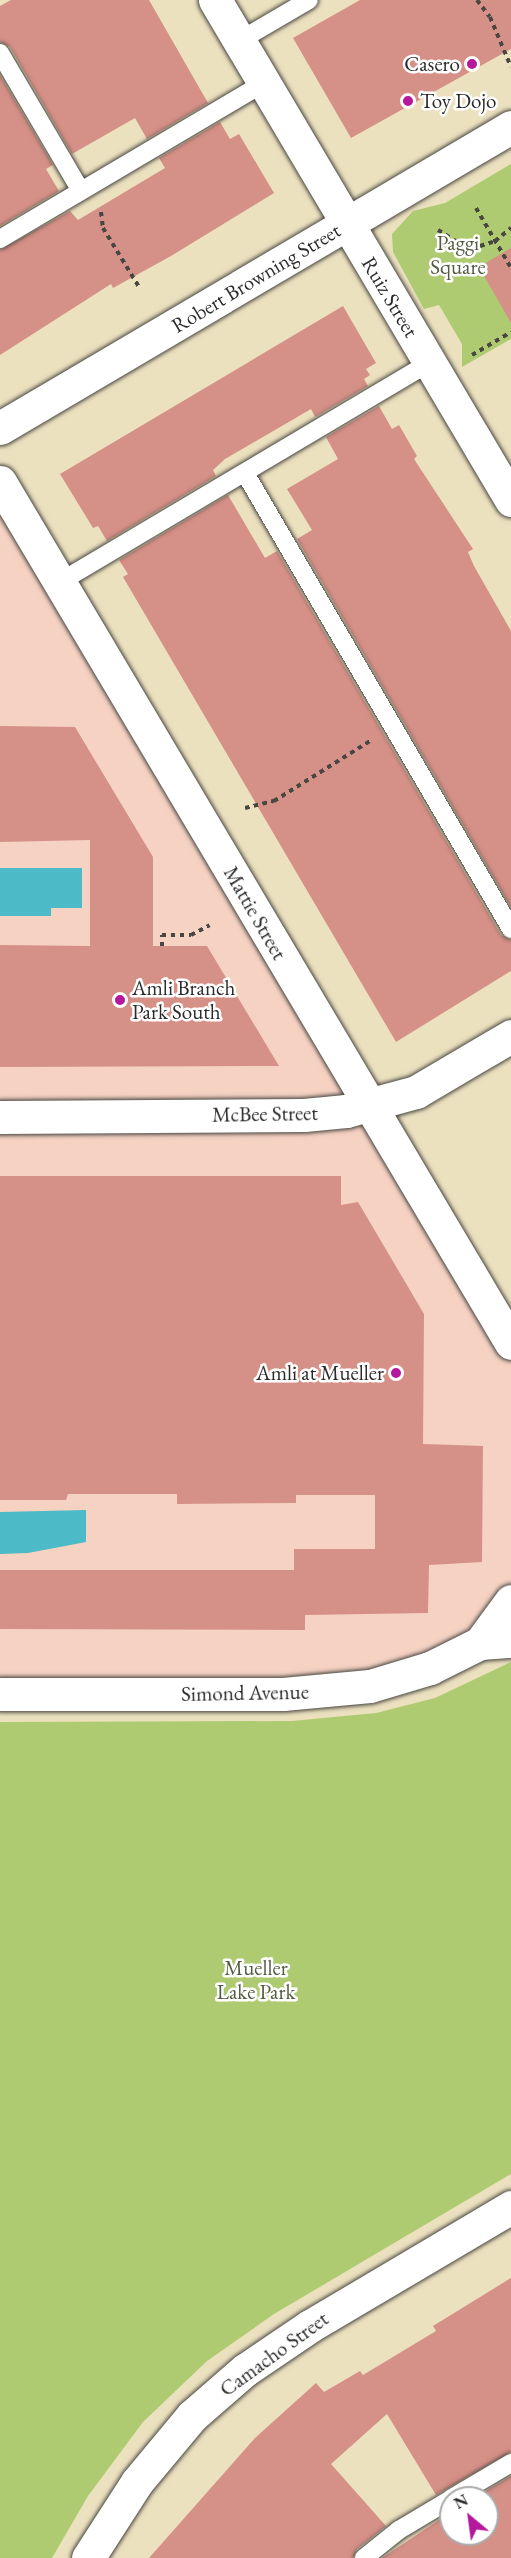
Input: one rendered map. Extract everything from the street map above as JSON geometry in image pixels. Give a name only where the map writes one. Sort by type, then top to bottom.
[{"type":"street","name":"Ruiz Street","points":[[215,0],[511,500]]},
{"type":"street","name":"Robert Browning Street","points":[[0,428],[511,127]]},
{"type":"street","name":"Mattie Street","points":[[0,482],[511,1343]]},
{"type":"street","name":"McBee Street","points":[[0,1117],[304,1115],[370,1106],[416,1092],[511,1036]]},
{"type":"street","name":"Simond Avenue","points":[[0,1694],[283,1694],[370,1686],[430,1668],[496,1642],[511,1601]]},
{"type":"street","name":"Camacho Street","points":[[88,2558],[136,2482],[192,2416],[245,2370],[310,2326],[511,2207]]},
{"type":"lane","points":[[240,41],[309,0]]},
{"type":"lane","points":[[0,53],[86,188]]},
{"type":"lane","points":[[0,239],[264,83]]},
{"type":"lane","points":[[60,582],[429,363]]},
{"type":"lane","points":[[245,473],[511,929]]},
{"type":"lane","points":[[472,2486],[511,2463]]},
{"type":"lane","points":[[364,2558],[399,2530],[439,2506]]},
{"type":"path","points":[[477,0],[490,18],[511,67]]},
{"type":"path","points":[[86,188],[103,199],[102,228],[139,288]]},
{"type":"path","points":[[476,208],[511,268]]},
{"type":"path","points":[[438,230],[464,246],[495,241],[511,228]]},
{"type":"path","points":[[472,355],[511,332]]},
{"type":"path","points":[[245,808],[274,801],[394,727]]},
{"type":"path","points":[[162,946],[162,935],[191,935],[210,925]]},
{"type":"shaded area","points":[[0,480],[511,1341],[511,1601],[480,1643],[370,1686],[0,1693]]},
{"type":"green space","name":"Paggi Square","points":[[511,164],[511,339],[462,367],[462,344],[439,305],[424,309],[393,252],[392,234],[413,211],[445,203]]},
{"type":"green space","name":"Mueller Lake Park","points":[[511,1662],[511,2174],[274,2314],[207,2361],[143,2422],[88,2496],[52,2558],[0,2558],[0,1722],[292,1721],[376,1713],[435,1698]]},
{"type":"water","points":[[0,868],[82,868],[82,908],[51,908],[51,916],[0,916]]},
{"type":"water","points":[[86,1510],[86,1542],[28,1553],[0,1554],[0,1512]]},
{"type":"building","points":[[11,0],[149,0],[208,103],[147,139],[135,118],[72,154],[10,47],[0,42],[0,6]]},
{"type":"building","points":[[360,0],[511,0],[511,49],[351,138],[293,38]]},
{"type":"building","points":[[0,75],[53,165],[46,169],[59,191],[0,226]]},
{"type":"building","points":[[220,122],[230,139],[239,134],[274,193],[171,256],[113,288],[111,284],[0,355],[0,250],[70,211],[78,220],[165,168],[159,158]]},
{"type":"building","points":[[511,248],[511,323],[479,267]]},
{"type":"building","points":[[343,306],[376,363],[366,369],[370,375],[364,379],[368,386],[315,417],[311,409],[225,459],[213,470],[216,476],[107,541],[98,526],[93,528],[60,474]]},
{"type":"building","points":[[379,406],[392,429],[399,425],[417,456],[414,459],[473,549],[468,552],[474,566],[511,631],[511,907],[297,539],[312,530],[287,489],[338,459],[326,437]]},
{"type":"building","points":[[228,495],[265,558],[277,551],[501,935],[511,940],[511,971],[396,1042],[123,577],[128,574],[119,560]]},
{"type":"building","name":"Amli Branch Park South","points":[[0,726],[75,727],[153,857],[153,946],[207,946],[279,1066],[0,1067],[0,945],[90,946],[90,840],[0,842]]},
{"type":"building","points":[[0,1176],[341,1176],[341,1205],[358,1202],[424,1314],[423,1444],[483,1446],[482,1562],[429,1565],[428,1613],[305,1615],[305,1630],[0,1629],[0,1570],[294,1570],[294,1549],[375,1549],[375,1495],[296,1495],[296,1503],[177,1504],[177,1494],[68,1494],[66,1500],[0,1500]]},
{"type":"building","points":[[511,2278],[511,2452],[452,2486],[439,2486],[439,2493],[436,2495],[387,2414],[331,2464],[386,2526],[357,2549],[353,2558],[149,2558],[255,2438],[316,2383],[324,2392],[360,2371],[363,2375],[436,2331],[433,2326]]},
{"type":"building","points":[[511,2476],[511,2558],[382,2558],[439,2520],[439,2546],[499,2546],[499,2486],[494,2486]]},
{"type":"place","name":"Casero","points":[[472,64]]},
{"type":"place","name":"Toy Dojo","points":[[408,101]]},
{"type":"place","name":"Amli Branch Park South","points":[[120,1000]]},
{"type":"place","name":"Amli at Mueller","points":[[396,1373]]}]
